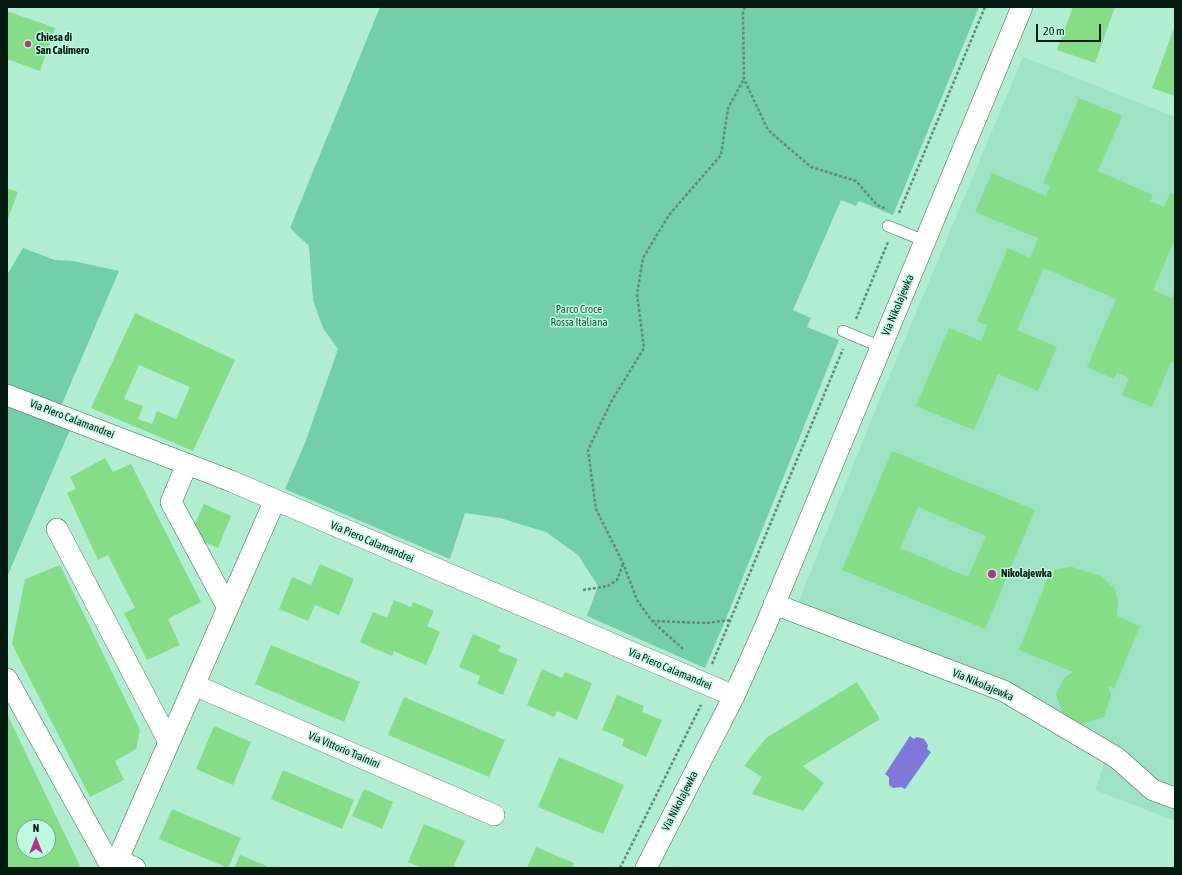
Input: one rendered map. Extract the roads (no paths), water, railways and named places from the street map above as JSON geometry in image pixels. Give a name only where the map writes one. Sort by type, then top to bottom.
[{"type":"street","name":"Via Nikolajewka","points":[[646,868],[734,696],[774,604],[1022,7]]},
{"type":"street","name":"Via Piero Calamandrei","points":[[7,395],[187,464],[275,500],[734,696]]},
{"type":"street","points":[[187,464],[171,502],[228,608]]},
{"type":"street","points":[[120,866],[169,742],[275,500]]},
{"type":"street","points":[[57,529],[169,742]]},
{"type":"street","name":"Via Nikolajewka","points":[[774,604],[1004,691],[1117,758],[1153,790],[1175,798]]},
{"type":"street","points":[[7,679],[120,866]]},
{"type":"street","name":"Via Vittorio Trainini","points":[[194,685],[494,815]]},
{"type":"lane","points":[[888,226],[925,241]]},
{"type":"lane","points":[[843,331],[881,347]]},
{"type":"place","name":"Chiesa di San Calimero","points":[[28,44]]},
{"type":"place","name":"Nikolajewka","points":[[992,574]]},
{"type":"park label","name":"Parco Croce Rossa Italiana","points":[[579,316]]}]
